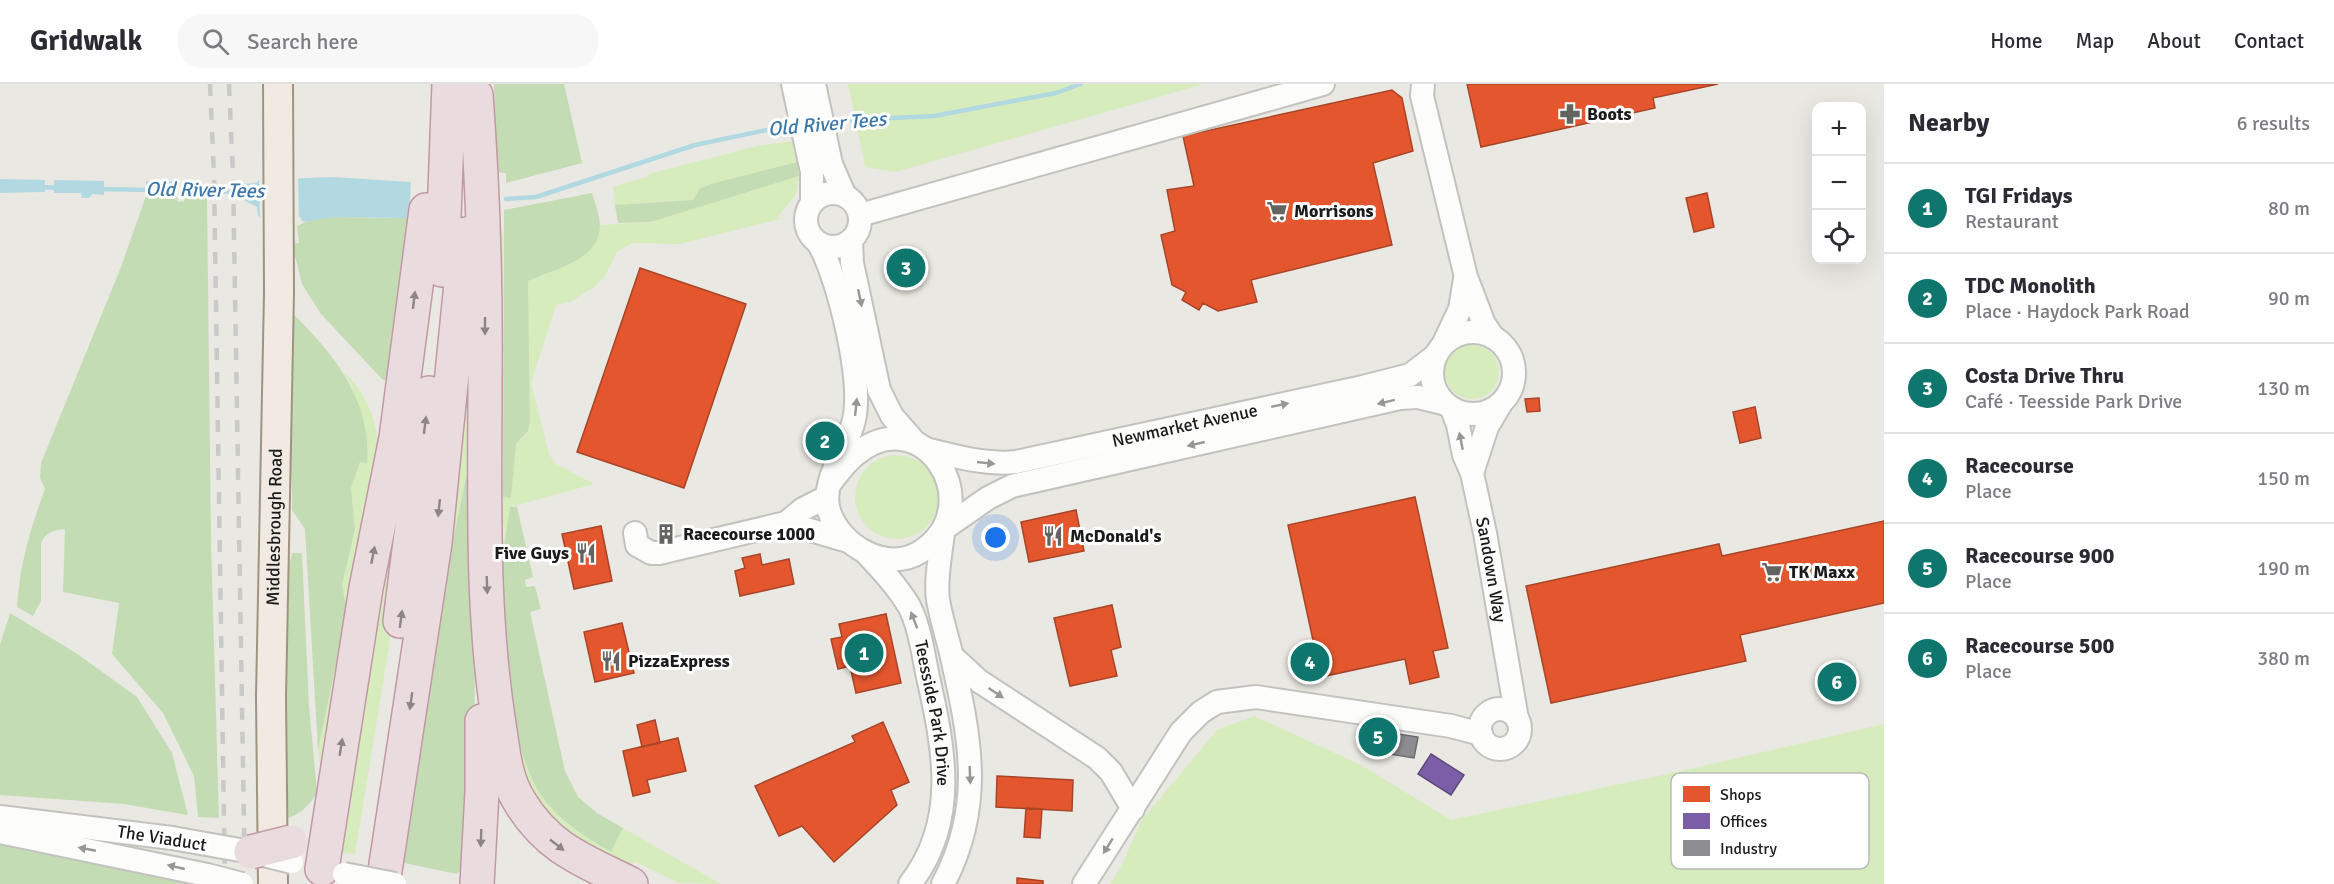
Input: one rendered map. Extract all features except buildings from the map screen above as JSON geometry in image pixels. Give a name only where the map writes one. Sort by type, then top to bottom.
[{"type":"highway","points":[[463,87],[484,211],[484,501],[488,617],[494,690],[507,772],[519,801],[555,844],[580,860],[631,884]]},
{"type":"highway","points":[[322,871],[317,828],[332,805],[366,588],[396,438],[429,187],[463,87]]},
{"type":"highway","points":[[322,871],[406,584],[440,311],[463,87]]},
{"type":"highway","points":[[382,884],[435,543],[458,326],[463,87]]},
{"type":"highway","points":[[477,884],[482,792],[481,679],[488,617]]},
{"type":"highway","points":[[251,852],[322,871]]},
{"type":"main road","name":"Middlesbrough Road","points":[[273,884],[271,697],[279,305],[278,84]]},
{"type":"street","points":[[793,84],[821,168],[855,203],[860,215],[859,229],[851,240],[839,246],[819,244]]},
{"type":"street","points":[[814,84],[821,168],[812,202],[806,214],[807,227],[819,244],[833,275],[857,384],[854,423],[829,490],[828,510],[833,521],[856,546]]},
{"type":"street","points":[[860,215],[1323,84]]},
{"type":"street","points":[[1418,88],[1466,277],[1484,324],[1493,337],[1508,351],[1514,364],[1514,380],[1509,394],[1487,427],[1472,472]]},
{"type":"street","points":[[812,202],[830,192],[844,194]]},
{"type":"street","points":[[786,523],[856,546],[886,559],[902,560],[928,547],[944,530],[952,503],[951,491],[942,467],[892,416],[879,390],[852,263],[851,240]]},
{"type":"street","points":[[1466,277],[1460,309],[1439,350],[1432,381],[1448,406],[1468,415],[1485,413],[1500,405]]},
{"type":"street","points":[[1439,350],[1457,334],[1473,332],[1493,337]]},
{"type":"street","name":"Newmarket Avenue","points":[[921,445],[978,462],[995,464],[1016,462],[1410,375],[1439,350]]},
{"type":"street","name":"Newmarket Avenue","points":[[944,530],[988,498],[1012,486],[1400,398],[1418,397],[1448,406]]},
{"type":"street","name":"Sandown Way","points":[[1448,406],[1458,425],[1464,455],[1472,472],[1492,571],[1517,719]]},
{"type":"street","points":[[634,533],[637,545],[651,553],[659,553],[786,523],[829,490],[856,453],[882,441],[897,438],[921,445]]},
{"type":"street","name":"Teesside Park Drive","points":[[943,884],[961,848],[968,821],[971,776],[966,725],[938,599],[944,530]]},
{"type":"street","name":"Teesside Park Drive","points":[[856,546],[889,578],[909,607],[918,629],[942,738],[945,799],[941,821],[928,856],[910,884]]},
{"type":"street","points":[[952,656],[979,681],[1097,758],[1111,772],[1133,809]]},
{"type":"street","points":[[1481,734],[1483,719],[1494,710],[1508,668]]},
{"type":"street","points":[[1084,884],[1181,732],[1201,712],[1216,702],[1256,697],[1451,726],[1481,734],[1490,747],[1506,748],[1518,738],[1520,727],[1517,719],[1503,709],[1494,710]]},
{"type":"street","name":"The Viaduct","points":[[0,817],[172,838],[251,852]]},
{"type":"street","name":"The Viaduct","points":[[0,832],[145,860],[242,884]]},
{"type":"street","points":[[322,871],[395,884]]},
{"type":"green space","points":[[494,84],[564,84],[582,163],[506,183],[506,173],[495,172]]},
{"type":"green space","points":[[848,84],[1204,84],[895,172],[865,167]]},
{"type":"green space","points":[[793,141],[797,162],[700,188],[693,200],[615,205],[613,187],[652,173],[761,145]]},
{"type":"green space","points":[[797,162],[799,176],[651,222],[618,223],[615,205],[693,200],[700,188]]},
{"type":"green space","points":[[799,176],[796,194],[779,215],[780,219],[680,244],[632,243],[617,252],[605,276],[594,287],[570,302],[556,305],[531,383],[549,454],[556,464],[594,484],[511,507],[503,557],[504,640],[510,700],[524,758],[546,802],[568,824],[593,841],[611,852],[623,828],[721,884],[679,883],[634,861],[631,867],[587,846],[561,828],[534,798],[519,768],[512,745],[508,716],[497,551],[503,541],[504,532],[503,522],[497,512],[495,233],[503,233],[503,497],[511,498],[516,444],[528,432],[530,422],[528,281],[563,267],[582,256],[596,238],[600,225],[651,222]]},
{"type":"green space","points":[[592,193],[600,226],[598,238],[592,248],[584,256],[562,268],[528,281],[530,422],[528,431],[516,444],[511,498],[503,497],[504,210]]},
{"type":"green space","points":[[146,196],[177,196],[177,201],[184,202],[185,196],[207,197],[211,543],[219,818],[198,817],[194,776],[163,713],[112,654],[119,603],[63,592],[65,529],[51,532],[41,543],[41,601],[33,616],[17,607],[26,547],[45,489],[40,478],[41,463],[121,267]]},
{"type":"green space","points":[[409,218],[388,381],[382,379],[321,314],[302,284],[292,244],[299,243],[297,226],[312,219]]},
{"type":"green space","points":[[432,272],[413,462],[392,628],[355,854],[338,853]]},
{"type":"green space","points":[[291,312],[322,344],[347,380],[363,419],[367,440],[367,463],[360,462],[351,488],[355,529],[342,585],[347,611],[318,750],[305,529],[292,510],[292,484],[287,450]]},
{"type":"green space","points":[[1472,345],[1482,347],[1491,353],[1497,362],[1499,372],[1497,382],[1491,391],[1482,397],[1472,399],[1462,397],[1453,391],[1447,382],[1445,372],[1447,362],[1453,353],[1462,347]]},
{"type":"green space","points":[[343,372],[364,397],[372,416],[379,448],[322,783],[318,750],[347,612],[342,585],[355,529],[351,488],[360,461],[367,463],[352,386]]},
{"type":"green space","points":[[469,374],[477,478],[466,478],[450,555]]},
{"type":"green space","points":[[897,455],[920,462],[932,474],[939,497],[932,520],[920,532],[897,539],[874,532],[862,520],[855,497],[862,474],[874,462]]},
{"type":"green space","points":[[466,478],[477,478],[473,858],[457,874],[404,863],[450,555]]},
{"type":"green space","points":[[510,507],[517,507],[533,577],[525,580],[526,587],[535,586],[541,609],[530,612],[565,771],[578,797],[597,813],[623,828],[611,852],[576,830],[553,810],[534,783],[524,758],[510,700],[504,640],[503,561]]},
{"type":"green space","points":[[292,553],[302,553],[309,706],[317,791],[312,801],[303,810],[282,819],[282,598]]},
{"type":"green space","points":[[10,613],[76,653],[137,697],[172,753],[188,815],[124,804],[0,795],[0,645]]},
{"type":"green space","points":[[1254,716],[1361,765],[1451,820],[1671,773],[1671,869],[1869,869],[1869,773],[1672,773],[1884,724],[1884,884],[1110,884],[1121,867],[1141,821],[1217,730]]},
{"type":"green space","points":[[0,838],[186,881],[186,884],[0,884]]},
{"type":"water","points":[[333,177],[411,182],[409,218],[335,217],[303,222],[299,216],[260,217],[257,207],[240,198],[240,184],[256,183],[259,180]]},
{"type":"water","points":[[0,179],[45,180],[45,192],[0,193]]},
{"type":"water","points":[[54,180],[104,181],[104,195],[92,194],[89,198],[82,198],[81,193],[54,193]]},
{"type":"water","points":[[146,181],[177,181],[177,196],[146,196]]},
{"type":"pier","points":[[298,175],[299,219],[260,220],[259,177]]},
{"type":"waterway","name":"Old River Tees","points":[[830,121],[934,116],[1056,93],[1081,84]]},
{"type":"waterway","name":"Old River Tees","points":[[506,199],[536,197],[695,145],[795,124]]},
{"type":"waterway","name":"Old River Tees","points":[[41,187],[60,188]]},
{"type":"waterway","name":"Old River Tees","points":[[98,189],[150,190]]},
{"type":"waterway","name":"Old River Tees","points":[[203,191],[246,192]]},
{"type":"railway","points":[[210,84],[214,176],[225,884]]},
{"type":"railway","points":[[229,84],[233,175],[245,884]]},
{"type":"place","name":"Boots","points":[[1570,114]]},
{"type":"place","name":"Morrisons","points":[[1277,211]]},
{"type":"place","name":"Costa Drive Thru","points":[[906,268]]},
{"type":"place","name":"TDC Monolith","points":[[825,441]]},
{"type":"place","name":"Racecourse 1000","points":[[666,534]]},
{"type":"place","name":"McDonald's","points":[[1053,536]]},
{"type":"place","name":"Five Guys","points":[[586,553]]},
{"type":"place","name":"TK Maxx","points":[[1772,572]]},
{"type":"place","name":"TGI Fridays","points":[[864,653]]},
{"type":"place","name":"PizzaExpress","points":[[611,661]]},
{"type":"place","name":"Racecourse","points":[[1310,662]]},
{"type":"place","name":"Racecourse 500","points":[[1837,682]]},
{"type":"place","name":"Racecourse 900","points":[[1378,737]]}]
